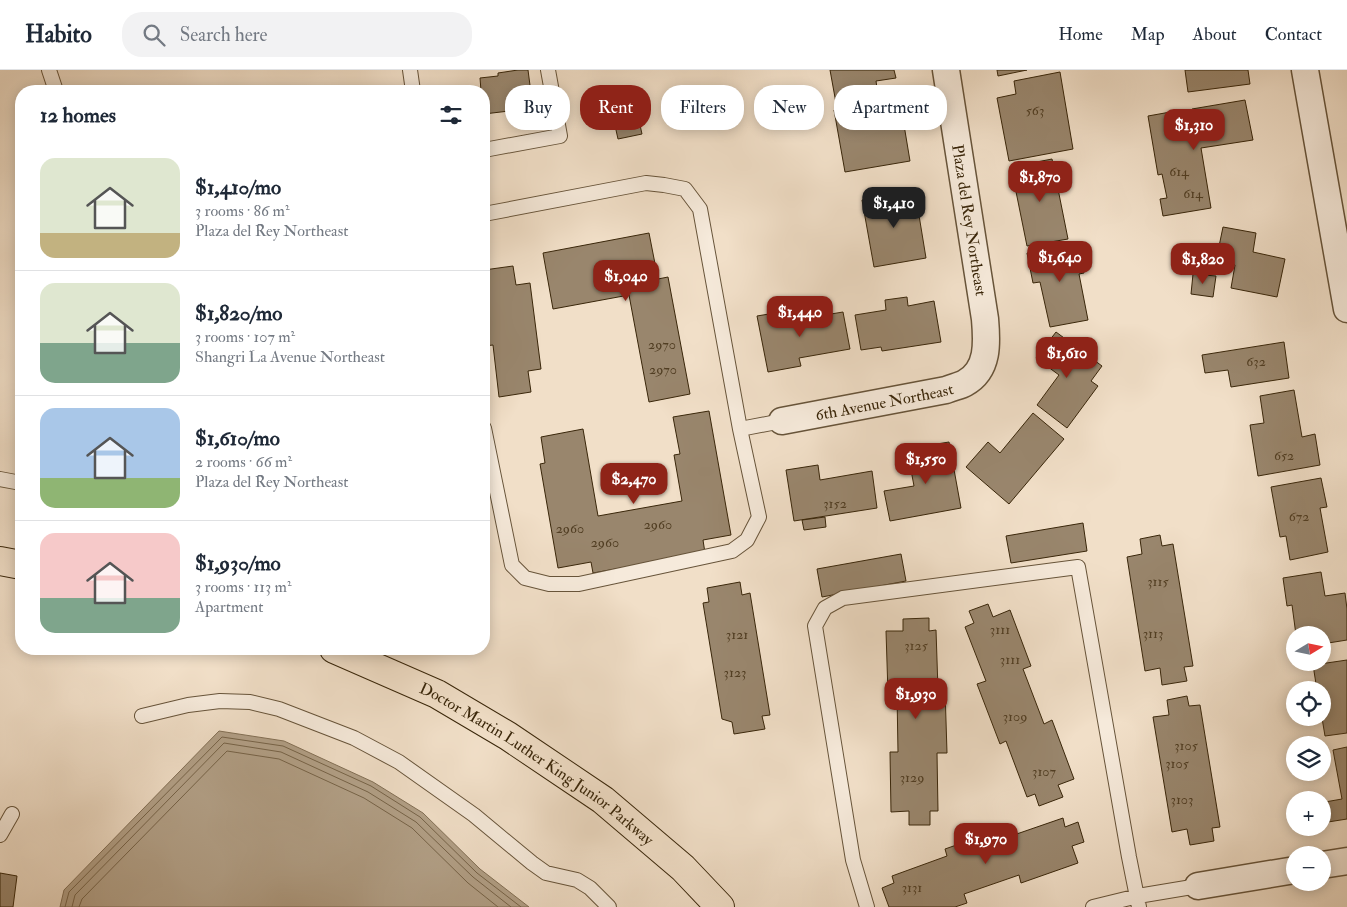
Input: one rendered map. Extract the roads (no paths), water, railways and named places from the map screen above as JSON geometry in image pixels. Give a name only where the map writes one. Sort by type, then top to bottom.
[{"type":"highway","points":[[0,561],[15,564]]},
{"type":"highway","name":"Doctor Martin Luther King Junior Parkway","points":[[348,655],[437,694],[516,741],[603,800],[683,868],[720,907]]},
{"type":"street","name":"Plaza del Rey Northeast","points":[[946,70],[985,318],[987,345],[981,369]]},
{"type":"street","points":[[1305,70],[1347,309]]},
{"type":"street","name":"6th Avenue Northeast","points":[[782,421],[946,390],[966,382],[981,369]]},
{"type":"street","points":[[1331,864],[1347,861]]},
{"type":"street","points":[[1198,886],[1286,871]]},
{"type":"lane","points":[[49,70],[54,85]]},
{"type":"lane","points":[[410,70],[413,85]]},
{"type":"lane","points":[[490,149],[560,136],[548,70]]},
{"type":"lane","points":[[490,213],[646,183],[685,190],[700,209],[740,429],[759,517],[747,540],[732,551],[579,584],[549,584],[525,578],[512,565],[490,457]]},
{"type":"lane","points":[[740,429],[782,421]]},
{"type":"lane","points":[[0,479],[15,482]]},
{"type":"lane","points":[[867,907],[853,860],[815,626],[825,608],[843,598],[1078,567],[1128,858],[1139,901]]},
{"type":"lane","points":[[142,716],[188,705],[220,701],[250,702],[279,709],[354,738],[399,762],[467,809],[546,873],[577,880],[590,888],[609,907]]},
{"type":"lane","points":[[0,836],[12,814]]},
{"type":"lane","points":[[1093,907],[1139,901],[1198,886]]},
{"type":"water","points":[[219,731],[284,741],[373,782],[423,813],[480,869],[529,907],[60,907],[64,890]]}]
